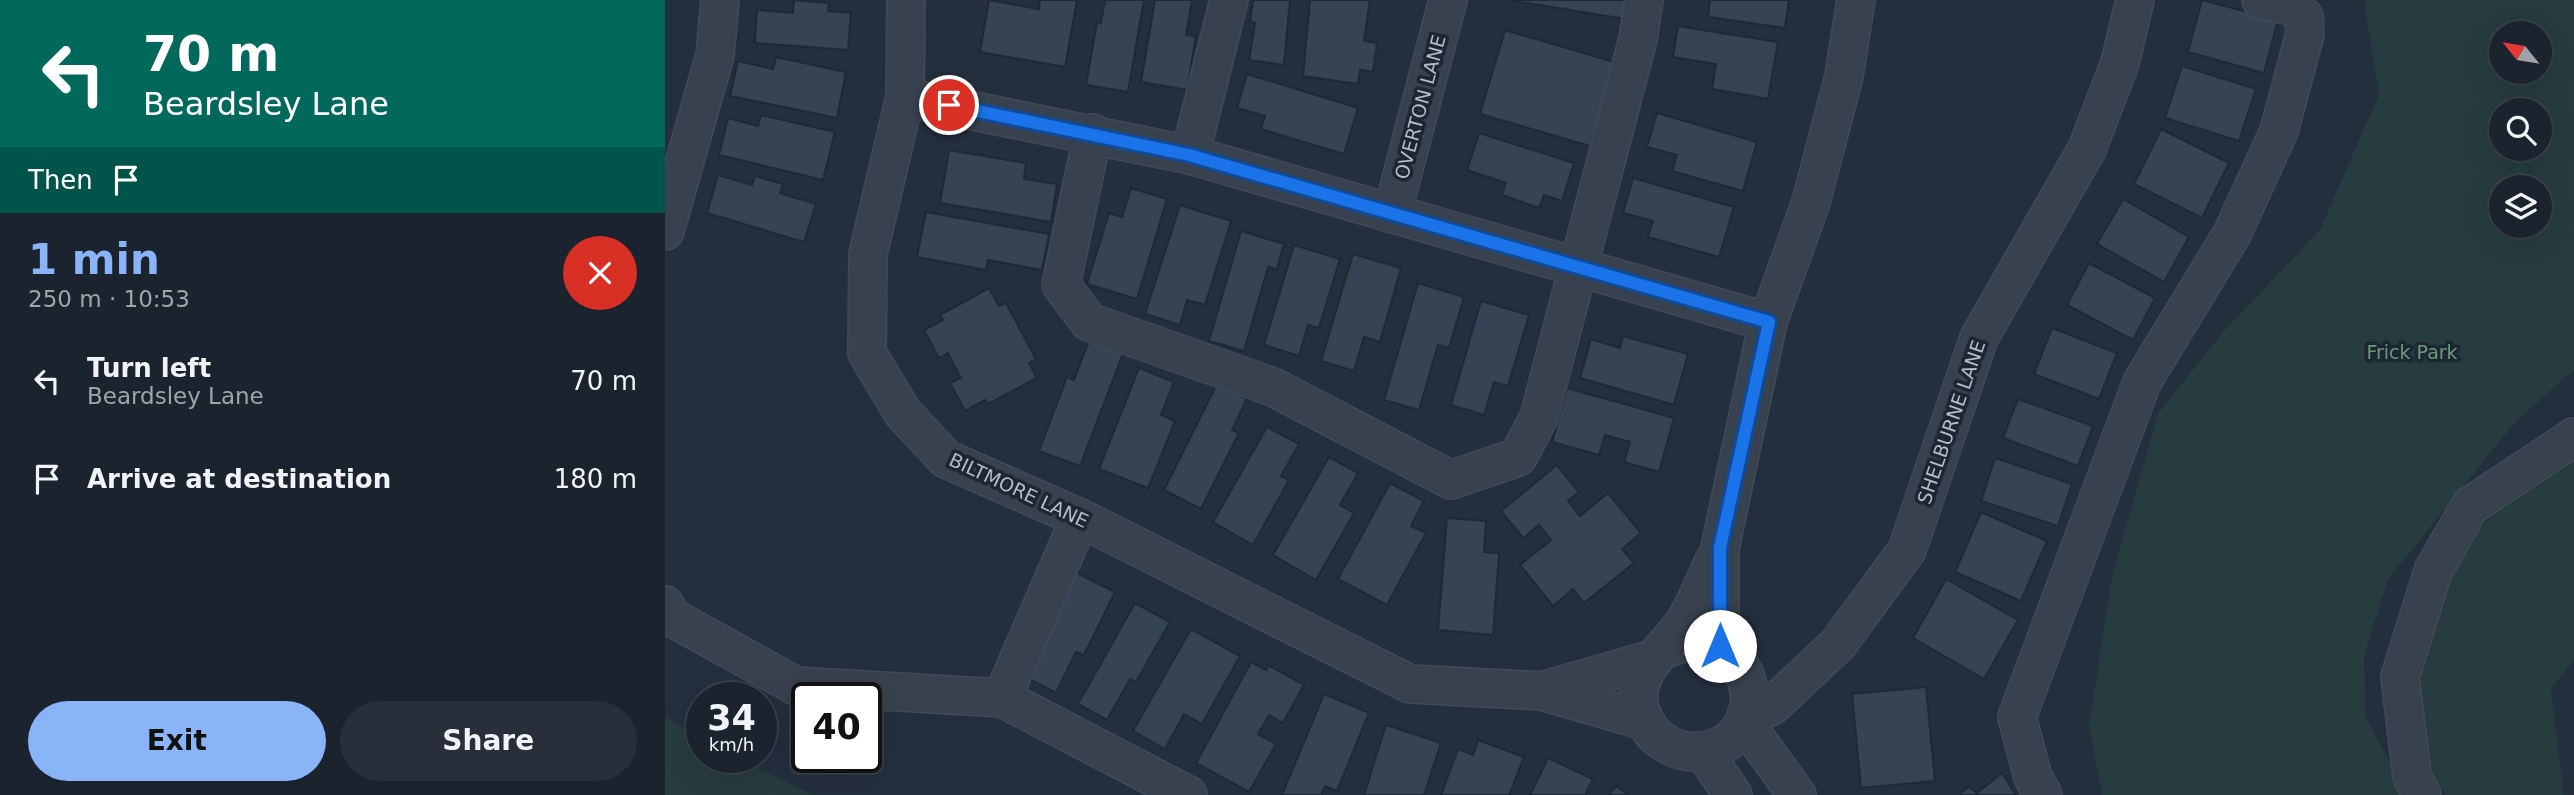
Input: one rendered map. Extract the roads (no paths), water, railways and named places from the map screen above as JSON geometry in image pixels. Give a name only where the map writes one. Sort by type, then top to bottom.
[{"type":"street","points":[[665,231],[715,55],[720,0]]},
{"type":"street","name":"BILTMORE LANE","points":[[906,0],[905,97],[868,254],[867,353],[903,413],[946,459],[1080,518],[1410,684],[1542,691]]},
{"type":"street","points":[[1189,155],[1229,0]]},
{"type":"street","name":"OVERTON LANE","points":[[1392,214],[1448,0]]},
{"type":"street","points":[[1093,133],[1061,285],[1089,321],[1273,387],[1451,480],[1518,457],[1539,416],[1638,39],[1644,0]]},
{"type":"street","points":[[1720,548],[1732,658],[1750,687],[1745,719],[1734,736],[1703,751],[1686,751],[1669,746],[1655,736],[1644,721],[1639,691],[1643,675],[1686,619],[1720,548],[1769,322],[1811,202],[1844,76],[1856,0]]},
{"type":"street","name":"SHELBURNE LANE","points":[[1745,719],[1772,706],[1845,636],[1907,550],[1979,338],[2087,149],[2120,63],[2135,0]]},
{"type":"street","points":[[2043,795],[2033,777],[2017,717],[2142,383],[2232,234],[2279,131],[2305,34],[2304,17],[2292,6],[2261,0]]},
{"type":"street","points":[[905,97],[1093,133],[1189,155],[1769,322]]},
{"type":"street","points":[[2423,795],[2411,776],[2400,677],[2433,571],[2470,506],[2574,437]]},
{"type":"street","points":[[1002,698],[1080,518]]},
{"type":"street","points":[[665,605],[671,617],[796,686],[1002,698],[1188,795]]},
{"type":"street","points":[[1542,691],[1692,641],[1732,658],[1807,673]]},
{"type":"street","points":[[1542,691],[1644,721]]},
{"type":"street","points":[[1745,719],[1797,795]]},
{"type":"street","points":[[1703,751],[1733,795]]},
{"type":"park label","name":"Frick Park","points":[[2412,352]]}]
